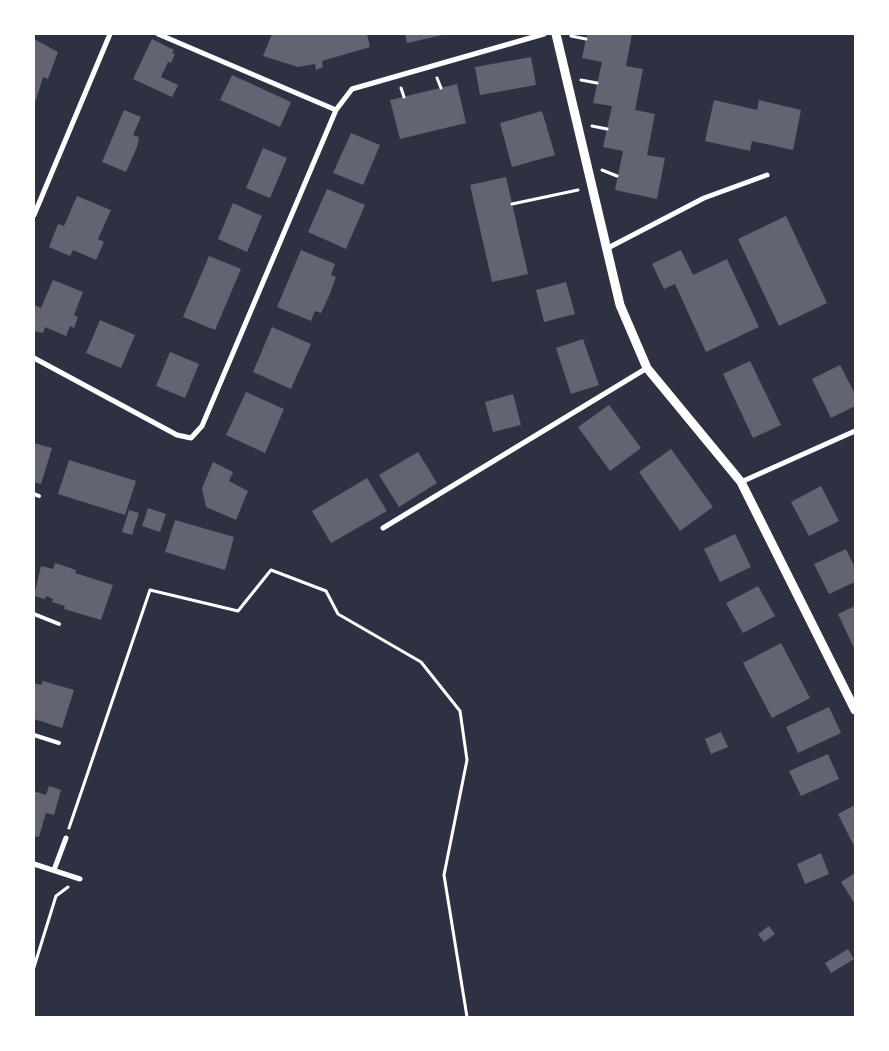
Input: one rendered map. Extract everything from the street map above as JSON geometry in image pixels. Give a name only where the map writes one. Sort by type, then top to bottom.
[{"type":"street","points":[[34,215],[110,34]]},
{"type":"street","points":[[158,34],[336,110]]},
{"type":"street","points":[[34,358],[177,435],[191,438],[202,426],[336,110],[352,89],[544,34]]},
{"type":"street","points":[[556,34],[605,249],[620,305],[647,368],[741,482],[855,710]]},
{"type":"street","points":[[605,249],[704,198],[766,175]]},
{"type":"street","points":[[383,528],[647,368]]},
{"type":"street","points":[[741,482],[855,432]]},
{"type":"street","points":[[54,870],[66,838]]},
{"type":"street","points":[[34,864],[80,879]]},
{"type":"lane","points":[[34,494],[39,496]]},
{"type":"lane","points":[[34,614],[59,624]]},
{"type":"lane","points":[[34,735],[59,743]]},
{"type":"path","points":[[512,204],[591,187]]},
{"type":"path","points":[[66,838],[150,590],[238,610],[271,570],[326,591],[338,614],[421,662],[460,712],[467,760],[444,875],[467,1017]]},
{"type":"path","points":[[34,967],[56,896],[80,879]]},
{"type":"building","points":[[272,34],[367,34],[370,47],[322,61],[323,67],[316,70],[315,64],[298,67],[263,56]]},
{"type":"building","points":[[405,34],[443,34],[443,35],[407,43]]},
{"type":"building","points":[[587,34],[632,34],[626,66],[643,69],[635,110],[655,114],[647,155],[665,158],[657,199],[615,190],[623,151],[603,147],[612,106],[593,103],[602,62],[582,58]]},
{"type":"building","points":[[34,39],[58,52],[48,79],[43,77],[36,100],[34,100]]},
{"type":"building","points":[[152,39],[174,50],[172,53],[175,54],[171,63],[168,62],[161,77],[178,85],[172,97],[133,79]]},
{"type":"building","points":[[531,57],[536,85],[480,95],[475,67]]},
{"type":"building","points":[[232,75],[291,102],[280,127],[220,100]]},
{"type":"building","points":[[457,84],[466,123],[400,139],[390,100]]},
{"type":"building","points":[[714,100],[757,110],[759,100],[801,110],[793,150],[752,141],[750,151],[705,141]]},
{"type":"building","points":[[124,110],[141,117],[133,135],[139,137],[137,147],[126,172],[102,162]]},
{"type":"building","points":[[542,111],[555,155],[512,167],[500,123]]},
{"type":"building","points":[[351,133],[380,145],[363,185],[333,173]]},
{"type":"building","points":[[263,148],[287,158],[270,198],[246,188]]},
{"type":"building","points":[[506,177],[528,274],[492,282],[470,185]]},
{"type":"building","points":[[327,189],[365,205],[346,249],[308,232]]},
{"type":"building","points":[[77,196],[111,210],[98,239],[104,242],[96,260],[73,250],[70,256],[49,247],[58,224],[64,226]]},
{"type":"building","points":[[233,203],[262,216],[247,252],[218,239]]},
{"type":"building","points":[[786,216],[827,303],[779,326],[738,239]]},
{"type":"building","points":[[301,250],[335,264],[331,275],[336,277],[329,296],[321,313],[315,311],[311,321],[277,307]]},
{"type":"building","points":[[681,250],[693,275],[727,259],[759,327],[706,352],[675,284],[664,289],[652,264]]},
{"type":"building","points":[[209,256],[241,269],[215,330],[183,317]]},
{"type":"building","points":[[53,280],[83,292],[74,315],[78,317],[74,328],[70,326],[66,336],[45,327],[43,333],[34,331],[34,305],[41,308]]},
{"type":"building","points":[[566,282],[575,314],[544,322],[536,290]]},
{"type":"building","points":[[100,320],[135,335],[121,368],[86,353]]},
{"type":"building","points":[[272,327],[311,344],[291,389],[253,372]]},
{"type":"building","points":[[583,339],[599,385],[571,394],[556,348]]},
{"type":"building","points":[[170,352],[199,364],[185,398],[156,386]]},
{"type":"building","points":[[750,361],[781,425],[753,438],[723,374]]},
{"type":"building","points":[[840,365],[855,394],[855,406],[831,418],[812,379]]},
{"type":"building","points":[[246,392],[284,409],[265,453],[226,435]]},
{"type":"building","points":[[513,394],[521,425],[493,432],[485,402]]},
{"type":"building","points":[[609,405],[641,448],[610,471],[578,427]]},
{"type":"building","points":[[34,443],[52,448],[41,484],[34,482]]},
{"type":"building","points":[[671,449],[713,507],[680,531],[639,472]]},
{"type":"building","points":[[418,452],[437,483],[399,507],[379,475]]},
{"type":"building","points":[[69,460],[136,481],[125,515],[58,494]]},
{"type":"building","points":[[213,462],[233,472],[229,481],[248,491],[236,520],[206,507],[202,488]]},
{"type":"building","points":[[367,478],[387,511],[331,543],[312,511]]},
{"type":"building","points":[[821,486],[839,521],[809,536],[791,502]]},
{"type":"building","points":[[148,508],[166,514],[160,532],[142,526]]},
{"type":"building","points":[[129,510],[139,513],[132,535],[122,532]]},
{"type":"building","points":[[175,520],[234,537],[225,570],[165,552]]},
{"type":"building","points":[[735,534],[751,567],[720,582],[704,549]]},
{"type":"building","points":[[846,549],[855,568],[855,582],[829,594],[814,564]]},
{"type":"building","points":[[55,563],[76,570],[75,573],[113,585],[101,620],[64,609],[65,606],[52,602],[53,599],[46,596],[45,599],[34,596],[41,566],[53,569]]},
{"type":"building","points":[[758,586],[775,616],[743,633],[726,603]]},
{"type":"building","points":[[855,606],[855,647],[854,648],[838,614]]},
{"type":"building","points":[[781,643],[810,698],[772,718],[743,663]]},
{"type":"building","points":[[43,681],[74,690],[62,728],[34,719],[34,683],[41,685]]},
{"type":"building","points":[[829,707],[841,733],[798,753],[786,727]]},
{"type":"building","points":[[721,732],[728,747],[711,754],[705,739]]},
{"type":"building","points":[[828,754],[839,779],[801,796],[789,771]]},
{"type":"building","points":[[49,786],[61,790],[54,815],[46,813],[39,837],[34,836],[34,791],[46,795]]},
{"type":"building","points":[[855,805],[855,848],[838,814]]},
{"type":"building","points":[[821,853],[829,874],[805,884],[797,864]]},
{"type":"building","points":[[855,873],[855,904],[841,882]]},
{"type":"building","points":[[769,926],[775,934],[764,942],[758,934]]},
{"type":"building","points":[[848,949],[854,959],[831,973],[825,963]]}]
